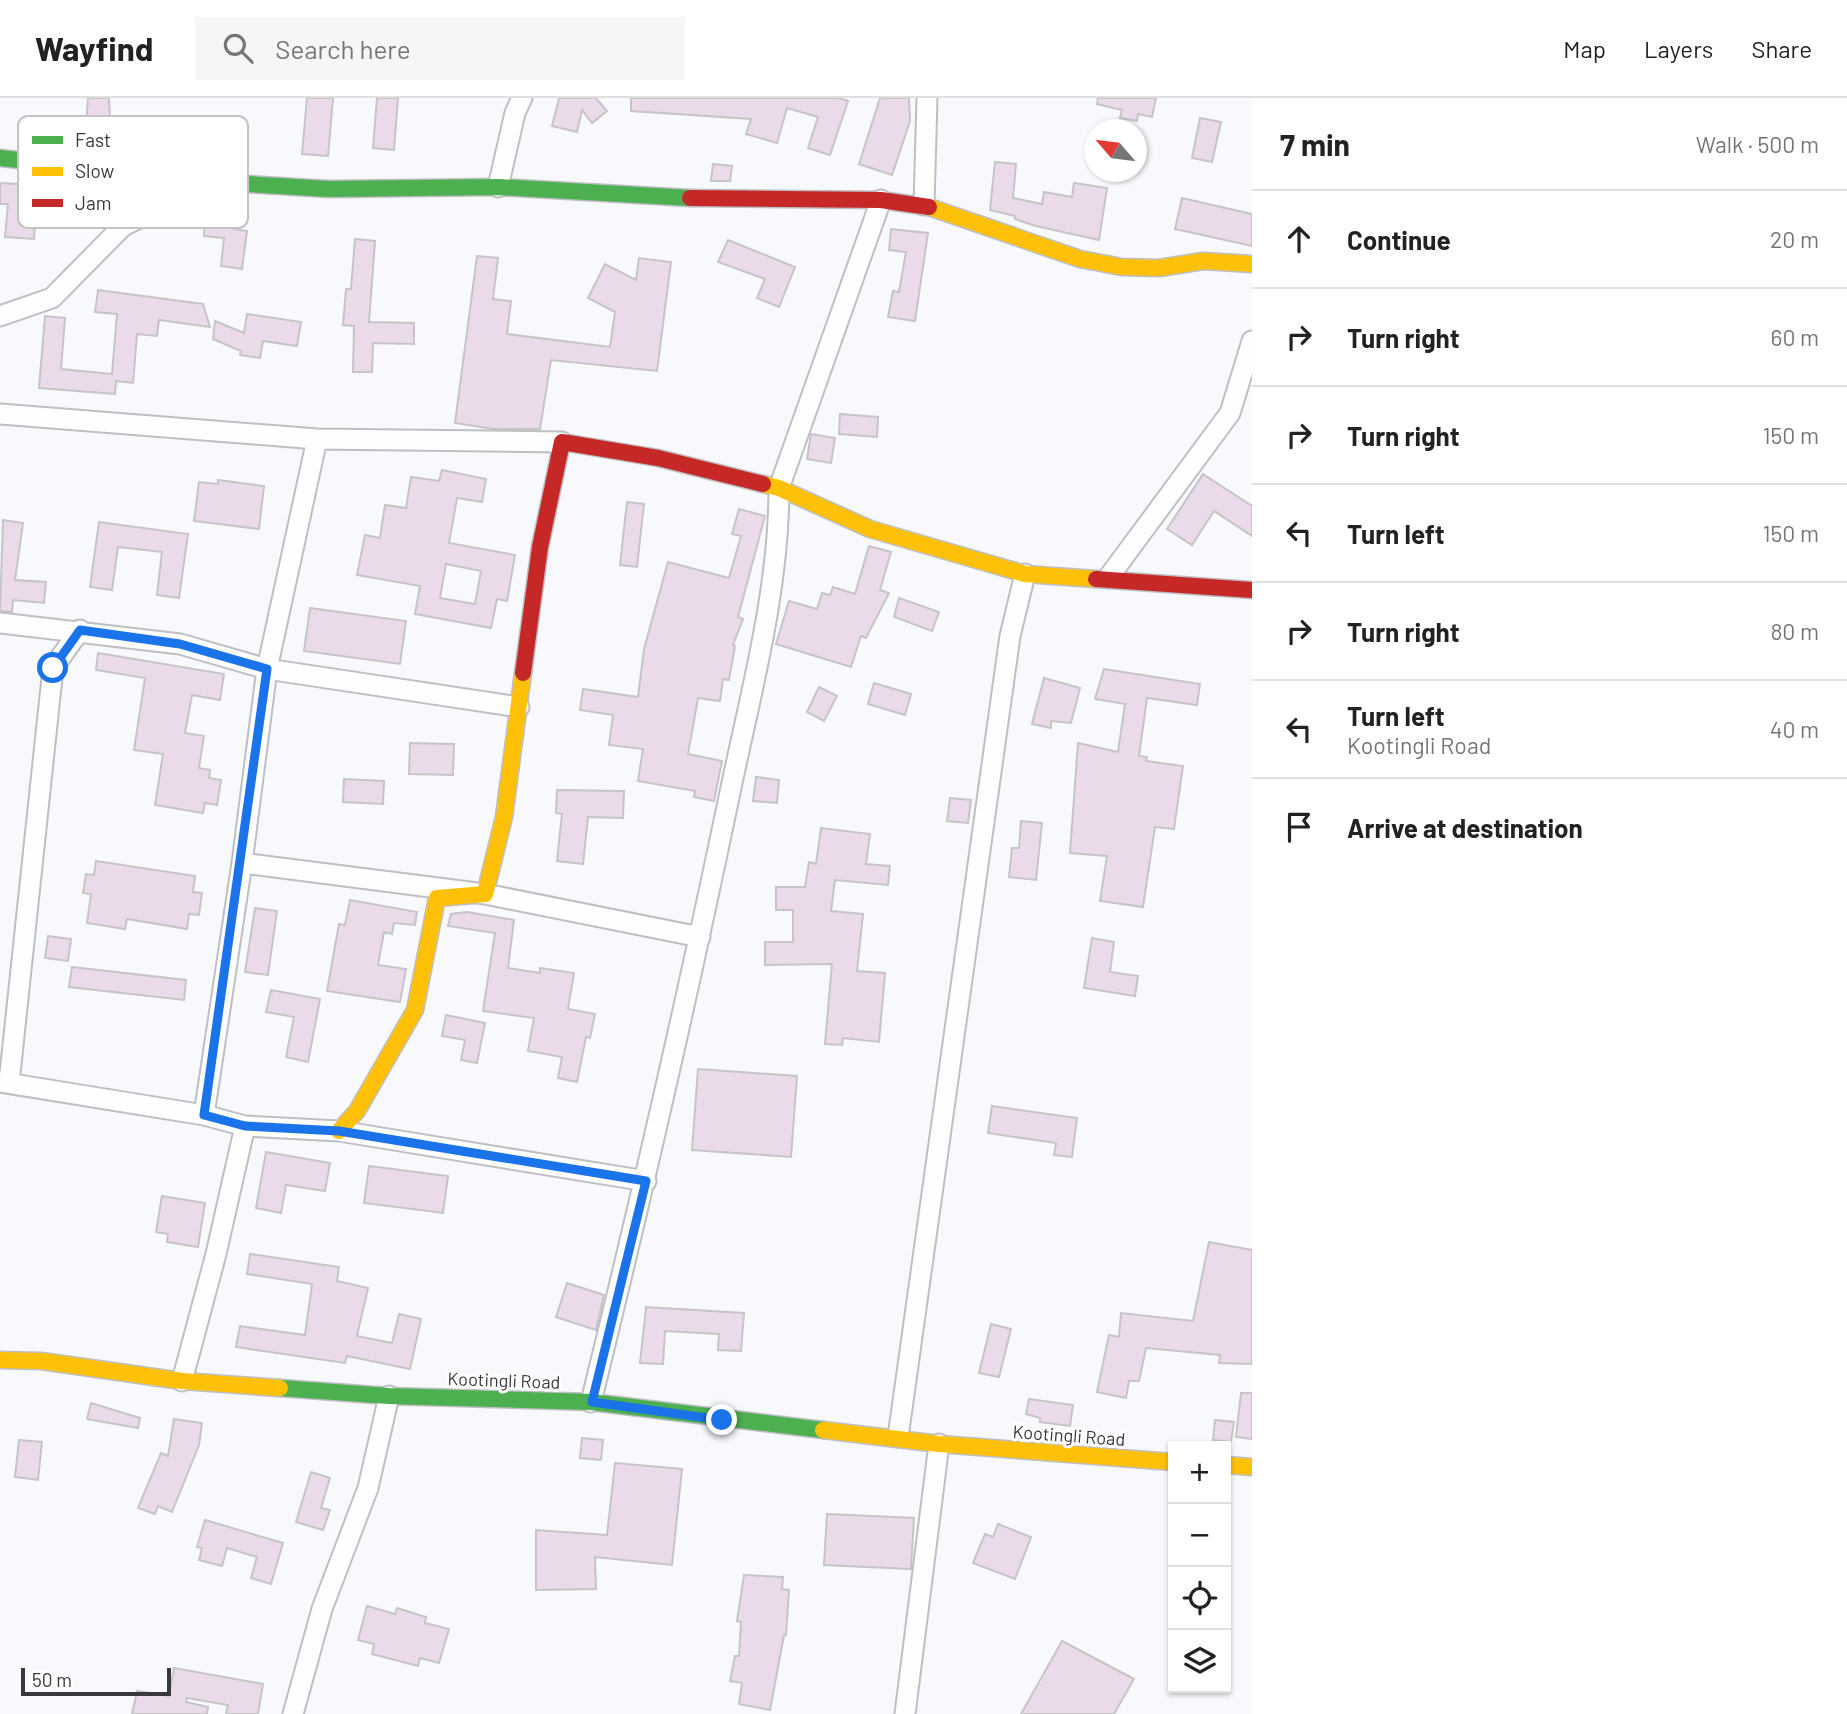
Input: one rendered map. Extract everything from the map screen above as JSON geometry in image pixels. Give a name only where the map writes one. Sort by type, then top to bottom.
[{"type":"street","points":[[498,187],[515,113],[522,98]]},
{"type":"street","points":[[924,205],[926,98]]},
{"type":"street","points":[[0,158],[18,160]]},
{"type":"street","points":[[248,184],[329,189],[498,187],[640,197],[881,200],[924,205],[1080,259],[1122,267],[1159,268],[1203,261],[1252,264]]},
{"type":"street","points":[[592,1402],[646,1181],[700,937],[768,603],[779,527],[779,488],[881,200]]},
{"type":"street","points":[[0,316],[52,298],[121,228]]},
{"type":"street","points":[[1108,578],[1230,413],[1252,341]]},
{"type":"street","points":[[0,414],[317,439],[562,442],[658,458],[779,488],[870,529],[1025,574],[1252,590]]},
{"type":"street","points":[[204,1115],[242,863],[267,669],[317,439]]},
{"type":"street","points":[[485,894],[505,817],[540,547],[562,442]]},
{"type":"street","points":[[898,1437],[1010,636],[1025,574]]},
{"type":"street","points":[[0,623],[80,630],[180,644],[267,669],[519,708]]},
{"type":"street","points":[[80,630],[53,668],[5,1082],[204,1115],[245,1126],[339,1131],[646,1181]]},
{"type":"street","points":[[242,863],[485,894],[700,937]]},
{"type":"street","points":[[339,1131],[357,1111],[415,1010],[437,898],[485,894]]},
{"type":"street","points":[[181,1381],[216,1254],[245,1126]]},
{"type":"street","name":"Kootingli Road","points":[[0,1360],[41,1361],[181,1381],[390,1396],[592,1402],[722,1420],[898,1437],[939,1444],[1168,1462]]},
{"type":"street","points":[[293,1714],[322,1609],[368,1488],[390,1396]]},
{"type":"street","points":[[905,1714],[939,1444]]},
{"type":"street","points":[[1231,1465],[1252,1467]]},
{"type":"building","points":[[88,98],[109,98],[110,116],[87,116]]},
{"type":"building","points":[[307,98],[333,98],[328,156],[302,154]]},
{"type":"building","points":[[377,98],[398,98],[394,150],[373,148]]},
{"type":"building","points":[[559,98],[596,98],[607,111],[592,123],[582,110],[577,132],[552,126]]},
{"type":"building","points":[[631,98],[839,98],[848,101],[830,155],[808,148],[818,117],[787,108],[777,143],[746,134],[751,119],[631,111]]},
{"type":"building","points":[[880,98],[909,98],[910,121],[892,175],[859,164]]},
{"type":"building","points":[[1098,98],[1156,98],[1152,117],[1138,114],[1137,119],[1120,118],[1122,110],[1097,104]]},
{"type":"building","points":[[1200,118],[1221,122],[1212,162],[1192,158]]},
{"type":"building","points":[[995,162],[1016,164],[1013,198],[1042,204],[1044,192],[1072,197],[1074,183],[1107,188],[1099,240],[1036,226],[1015,219],[1015,216],[990,210]]},
{"type":"building","points":[[713,164],[732,166],[730,181],[711,181]]},
{"type":"building","points":[[0,183],[18,184],[18,228],[35,228],[34,239],[5,237],[8,204],[0,204]]},
{"type":"building","points":[[1182,198],[1252,214],[1252,246],[1175,229]]},
{"type":"building","points":[[205,228],[247,231],[242,269],[221,266],[224,238],[204,236]]},
{"type":"building","points":[[891,229],[928,233],[915,321],[888,317],[893,291],[899,292],[906,252],[889,250]]},
{"type":"building","points":[[355,239],[375,241],[369,322],[414,323],[414,344],[373,343],[372,372],[353,372],[354,326],[343,325],[346,289],[351,289]]},
{"type":"building","points":[[728,240],[795,267],[779,307],[757,298],[765,279],[718,262]]},
{"type":"building","points":[[477,256],[498,258],[493,299],[511,301],[507,334],[610,347],[615,312],[588,298],[605,264],[636,280],[639,258],[671,262],[657,371],[551,360],[540,429],[493,429],[455,423]]},
{"type":"building","points":[[98,290],[203,304],[210,327],[159,320],[157,336],[137,334],[133,383],[116,381],[115,394],[39,388],[45,316],[65,318],[61,369],[112,374],[117,314],[95,312]]},
{"type":"building","points":[[247,314],[301,322],[297,346],[263,341],[260,358],[240,355],[241,351],[213,339],[215,321],[244,333]]},
{"type":"building","points":[[840,414],[878,417],[877,437],[839,434]]},
{"type":"building","points":[[811,434],[835,438],[831,463],[807,459]]},
{"type":"building","points":[[442,470],[486,479],[482,502],[457,498],[449,543],[515,555],[507,601],[497,599],[491,628],[415,614],[420,586],[357,575],[365,535],[380,538],[385,505],[406,508],[411,477],[439,481]],"holes":[[[446,564],[481,571],[475,604],[440,598]]]},
{"type":"building","points":[[1203,474],[1252,506],[1252,536],[1214,511],[1192,545],[1167,529]]},
{"type":"building","points":[[218,480],[264,486],[259,529],[194,521],[199,482],[218,484]]},
{"type":"building","points":[[627,502],[644,504],[637,567],[620,565]]},
{"type":"building","points":[[739,509],[765,516],[738,617],[743,619],[733,645],[735,646],[729,680],[723,679],[720,701],[698,698],[688,754],[722,761],[714,801],[694,797],[695,791],[638,781],[643,749],[609,745],[613,715],[580,710],[583,689],[638,697],[644,649],[668,562],[729,578],[741,536],[732,534]]},
{"type":"building","points":[[3,520],[23,523],[15,580],[46,582],[44,603],[13,600],[12,612],[0,611]]},
{"type":"building","points":[[99,522],[188,534],[179,598],[157,595],[162,552],[118,547],[112,590],[90,587]]},
{"type":"building","points":[[869,546],[891,552],[880,590],[889,593],[866,638],[861,636],[851,667],[776,644],[789,601],[817,609],[822,593],[830,595],[833,587],[855,594]]},
{"type":"building","points":[[899,598],[939,612],[932,631],[894,617]]},
{"type":"building","points":[[310,608],[406,621],[400,664],[304,651]]},
{"type":"building","points":[[98,653],[224,674],[220,700],[192,695],[185,733],[204,736],[199,768],[210,770],[209,778],[221,780],[217,805],[205,803],[203,813],[155,805],[163,754],[134,750],[145,678],[96,670]]},
{"type":"building","points":[[1104,669],[1200,684],[1197,705],[1147,698],[1139,756],[1147,757],[1146,761],[1183,766],[1174,829],[1155,827],[1143,907],[1100,901],[1107,856],[1070,853],[1078,743],[1118,752],[1125,704],[1095,699]]},
{"type":"building","points":[[1044,678],[1080,688],[1071,723],[1051,721],[1051,728],[1032,724]]},
{"type":"building","points":[[874,683],[911,694],[905,715],[868,704]]},
{"type":"building","points":[[819,687],[837,696],[824,721],[807,712]]},
{"type":"building","points":[[410,743],[454,744],[453,775],[409,774]]},
{"type":"building","points":[[756,777],[779,780],[777,803],[753,801]]},
{"type":"building","points":[[344,779],[384,781],[383,804],[343,802]]},
{"type":"building","points":[[557,790],[624,791],[623,818],[588,817],[583,864],[557,861],[562,814],[556,813]]},
{"type":"building","points":[[950,798],[971,800],[968,823],[947,821]]},
{"type":"building","points":[[1021,821],[1042,823],[1036,880],[1009,877],[1012,848],[1019,848]]},
{"type":"building","points":[[821,828],[870,834],[866,864],[890,866],[888,885],[835,880],[831,911],[863,914],[857,971],[885,973],[879,1042],[843,1038],[842,1045],[825,1044],[832,964],[765,965],[765,942],[793,942],[793,910],[776,910],[776,887],[805,887],[809,862],[816,864]]},
{"type":"building","points":[[96,861],[195,876],[193,892],[202,893],[199,915],[189,914],[187,929],[127,919],[125,929],[87,923],[91,894],[83,893],[86,874],[94,875]]},
{"type":"building","points":[[350,900],[417,912],[415,925],[394,923],[392,934],[384,932],[378,965],[406,969],[400,1002],[327,991],[339,924],[345,925]]},
{"type":"building","points":[[255,908],[277,911],[268,975],[245,972]]},
{"type":"building","points":[[467,912],[514,920],[508,968],[540,973],[540,968],[574,973],[568,1009],[595,1014],[590,1038],[586,1037],[577,1082],[558,1078],[562,1057],[528,1051],[534,1018],[483,1011],[495,933],[448,926],[451,914]]},
{"type":"building","points":[[48,936],[71,939],[68,961],[45,958]]},
{"type":"building","points":[[1092,938],[1114,942],[1110,972],[1138,976],[1135,996],[1084,988]]},
{"type":"building","points":[[72,967],[186,980],[184,1000],[69,987]]},
{"type":"building","points":[[271,990],[320,999],[308,1062],[286,1057],[294,1017],[266,1012]]},
{"type":"building","points":[[446,1015],[485,1023],[477,1063],[461,1060],[465,1040],[442,1036]]},
{"type":"building","points":[[698,1069],[797,1076],[791,1157],[692,1150]]},
{"type":"building","points":[[992,1106],[1077,1118],[1072,1157],[1054,1155],[1056,1143],[988,1133]]},
{"type":"building","points":[[266,1152],[330,1163],[325,1191],[286,1185],[281,1213],[256,1208]]},
{"type":"building","points":[[369,1166],[448,1176],[443,1213],[364,1203]]},
{"type":"building","points":[[162,1196],[205,1203],[198,1247],[167,1242],[168,1234],[156,1232]]},
{"type":"building","points":[[1209,1242],[1252,1250],[1252,1364],[1219,1363],[1220,1355],[1146,1348],[1139,1381],[1129,1381],[1126,1398],[1097,1392],[1109,1335],[1119,1337],[1121,1313],[1193,1321]]},
{"type":"building","points":[[250,1254],[339,1267],[337,1281],[368,1288],[357,1336],[392,1343],[399,1314],[421,1319],[410,1369],[347,1356],[345,1363],[236,1347],[240,1326],[305,1335],[312,1284],[247,1274]]},
{"type":"building","points":[[567,1283],[604,1295],[596,1330],[556,1317]]},
{"type":"building","points":[[646,1307],[744,1313],[741,1351],[718,1350],[719,1334],[665,1331],[663,1364],[640,1363]]},
{"type":"building","points":[[991,1324],[1011,1329],[999,1377],[979,1373]]},
{"type":"building","points":[[1241,1393],[1252,1393],[1252,1439],[1236,1437]]},
{"type":"building","points":[[1029,1399],[1073,1405],[1070,1426],[1040,1422],[1040,1418],[1026,1414]]},
{"type":"building","points":[[91,1403],[140,1418],[138,1428],[87,1419]]},
{"type":"building","points":[[174,1419],[202,1423],[199,1445],[172,1512],[158,1506],[155,1514],[138,1508],[161,1453],[168,1456]]},
{"type":"building","points":[[1215,1420],[1234,1422],[1231,1442],[1213,1440]]},
{"type":"building","points":[[582,1438],[603,1440],[601,1460],[580,1458]]},
{"type":"building","points":[[19,1440],[42,1442],[38,1480],[15,1477]]},
{"type":"building","points":[[615,1463],[682,1469],[672,1565],[595,1557],[596,1589],[536,1590],[536,1530],[607,1535]]},
{"type":"building","points":[[311,1472],[330,1478],[321,1508],[330,1510],[323,1530],[296,1522]]},
{"type":"building","points":[[827,1514],[914,1518],[911,1569],[824,1565]]},
{"type":"building","points":[[205,1520],[283,1543],[271,1584],[251,1578],[257,1557],[227,1548],[222,1566],[199,1560],[202,1548],[197,1547]]},
{"type":"building","points":[[998,1524],[1031,1537],[1015,1579],[973,1563],[985,1534],[993,1537]]},
{"type":"building","points":[[744,1575],[783,1577],[782,1589],[789,1590],[786,1635],[770,1710],[739,1704],[742,1683],[730,1681],[735,1656],[739,1656],[741,1622],[737,1621]]},
{"type":"building","points":[[367,1606],[395,1614],[397,1608],[426,1617],[425,1623],[449,1629],[439,1663],[420,1658],[418,1666],[372,1654],[374,1644],[358,1640]]},
{"type":"building","points":[[1062,1641],[1134,1679],[1114,1714],[1021,1714]]},
{"type":"building","points":[[174,1668],[263,1684],[258,1714],[226,1714],[228,1705],[187,1698],[186,1702],[208,1707],[207,1714],[132,1714],[137,1691],[169,1696]]},
{"type":"traffic: fast","points":[[0,158],[18,160]]},
{"type":"traffic: fast","points":[[248,184],[329,189],[498,187],[690,198]]},
{"type":"traffic: fast","points":[[280,1388],[389,1396],[591,1402],[823,1430]]},
{"type":"traffic: slow","points":[[929,207],[1080,259],[1122,267],[1159,268],[1203,261],[1252,264]]},
{"type":"traffic: slow","points":[[763,484],[779,488],[870,529],[1025,574],[1096,579]]},
{"type":"traffic: slow","points":[[339,1131],[357,1111],[415,1010],[437,898],[485,894],[504,817],[523,673]]},
{"type":"traffic: slow","points":[[0,1360],[41,1361],[182,1381],[280,1388]]},
{"type":"traffic: slow","points":[[823,1430],[939,1444],[1168,1462]]},
{"type":"traffic: slow","points":[[1231,1465],[1252,1467]]},
{"type":"traffic: jam","points":[[690,198],[881,200],[929,207]]},
{"type":"traffic: jam","points":[[523,673],[540,547],[562,442],[658,458],[763,484]]},
{"type":"traffic: jam","points":[[1096,579],[1252,590]]},
{"type":"route","points":[[53,668],[80,630],[180,644],[267,669],[242,863],[204,1115],[245,1126],[339,1131],[435,1149],[533,1161],[646,1181],[592,1402],[722,1420]]}]
